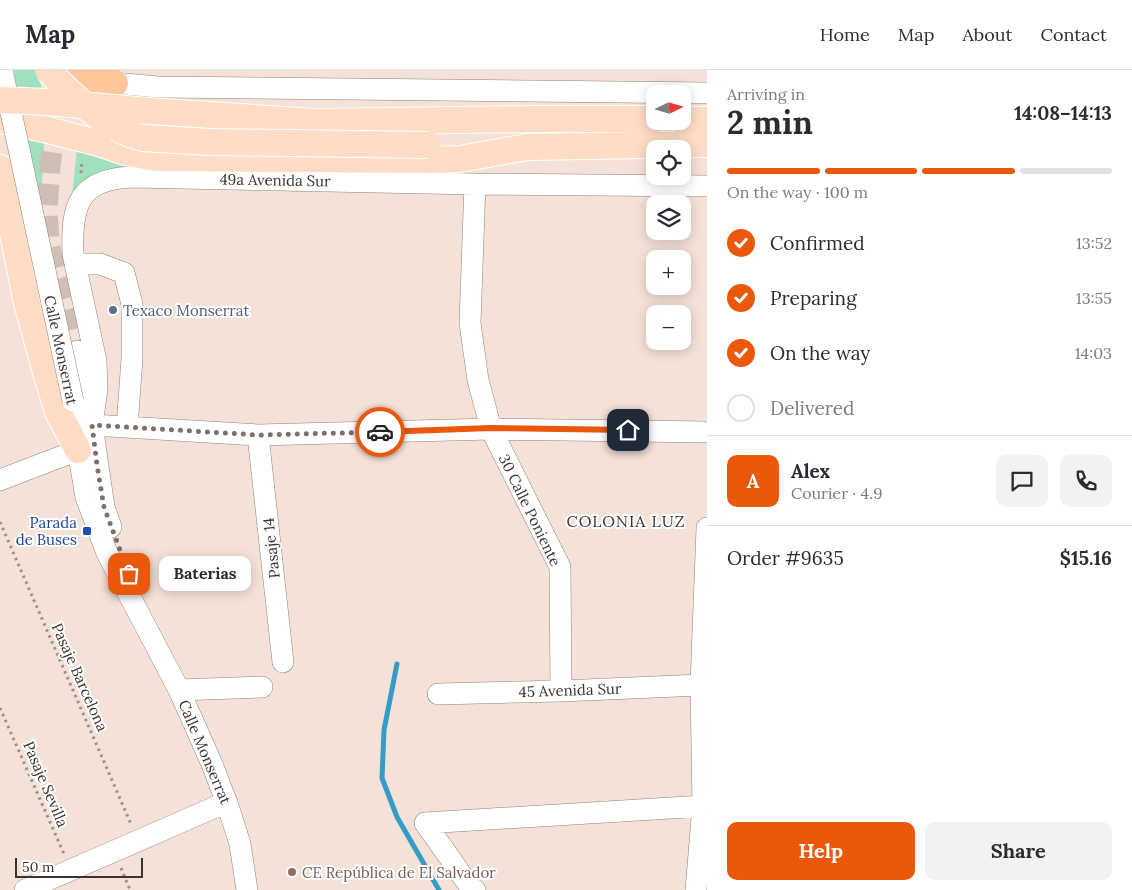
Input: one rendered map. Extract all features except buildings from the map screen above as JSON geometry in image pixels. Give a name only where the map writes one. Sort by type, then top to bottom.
[{"type":"main road","points":[[48,70],[73,96],[109,123],[134,136],[143,138],[208,142],[527,147]]},
{"type":"main road","points":[[0,100],[316,122],[646,119]]},
{"type":"main road","name":"49a Avenida Sur","points":[[0,120],[48,130],[125,152],[156,158],[201,160],[442,160],[460,159],[527,147],[707,144]]},
{"type":"main road","points":[[691,120],[707,120]]},
{"type":"main road","points":[[0,168],[27,303],[46,372],[58,412],[78,450]]},
{"type":"street","name":"Calle Monserrat","points":[[2,70],[73,401],[78,450],[86,497],[107,553],[179,690],[212,764],[240,844],[247,890]]},
{"type":"street","points":[[96,76],[158,87],[707,93]]},
{"type":"street","name":"49a Avenida Sur","points":[[92,425],[97,389],[96,361],[76,264],[73,239],[74,216],[81,196],[91,188],[110,178],[132,176],[475,184],[707,186]]},
{"type":"street","name":"30 Calle Poniente","points":[[475,184],[470,323],[478,380],[491,428],[560,567],[561,691]]},
{"type":"street","points":[[76,264],[100,264],[124,273],[132,304],[132,359],[127,427]]},
{"type":"street","name":"Calle Monserrat","points":[[77,352],[92,425],[104,507],[126,567],[142,622]]},
{"type":"street","points":[[92,425],[258,435],[491,428],[707,432]]},
{"type":"street","name":"Pasaje 14","points":[[258,435],[283,662]]},
{"type":"street","points":[[0,480],[78,450]]},
{"type":"street","points":[[696,890],[703,806],[701,685],[707,528]]},
{"type":"street","name":"45 Avenida Sur","points":[[438,694],[701,685]]},
{"type":"street","points":[[179,690],[262,687]]},
{"type":"street","points":[[25,890],[226,802]]},
{"type":"street","points":[[475,890],[471,888],[425,823],[703,806]]},
{"type":"path","name":"Pasaje Barcelona","points":[[0,522],[139,841]]},
{"type":"path","name":"Pasaje Sevilla","points":[[0,708],[71,870]]},
{"type":"path","points":[[113,852],[130,890]]},
{"type":"green space","points":[[0,70],[38,70],[46,114],[0,112]]},
{"type":"green space","points":[[21,139],[44,142],[40,221]]},
{"type":"green space","points":[[77,148],[134,162],[136,172],[72,197]]},
{"type":"waterway","points":[[397,664],[384,730],[382,778],[397,817],[439,890]]},
{"type":"tunnel","points":[[69,91],[56,124],[50,165],[47,210],[49,245],[77,351]]},
{"type":"way so far","points":[[129,574],[104,507],[92,425],[258,435],[380,432]]},
{"type":"place","name":"Texaco Monserrat","points":[[113,310]]},
{"type":"place","name":"Parada de Buses","points":[[87,531]]},
{"type":"place","name":"Baterias","points":[[129,574]]},
{"type":"place","name":"CE República de El Salvador","points":[[292,872]]},
{"type":"district","name":"COLONIA LUZ","points":[[626,521]]},
{"type":"route","points":[[380,432],[491,428],[628,430]]}]
